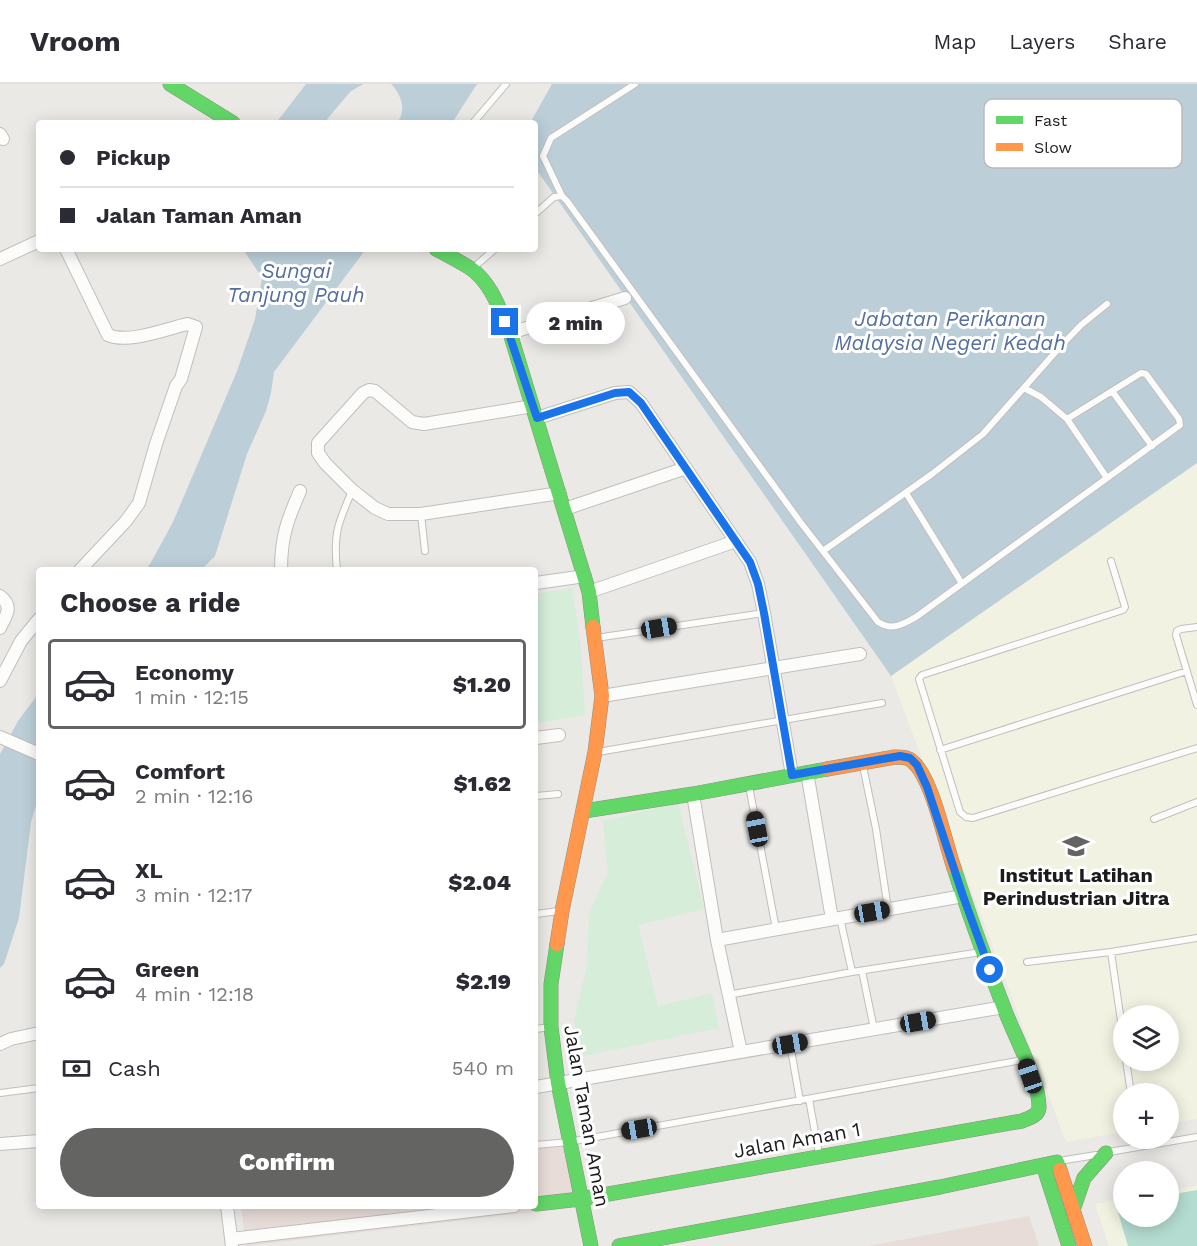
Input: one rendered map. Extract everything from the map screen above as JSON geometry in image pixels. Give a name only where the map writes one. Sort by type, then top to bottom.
[{"type":"street","points":[[170,84],[228,120]]},
{"type":"street","points":[[0,259],[36,242]]},
{"type":"street","points":[[67,252],[108,335],[126,338],[187,324],[196,327],[181,379],[156,444],[139,503],[126,521],[83,567]]},
{"type":"street","name":"Jalan Taman Aman","points":[[441,252],[472,269],[484,282],[494,296],[510,333],[585,576],[596,638],[602,696],[595,752],[562,911],[550,984],[551,1027],[558,1083],[591,1246]]},
{"type":"street","points":[[510,333],[625,298]]},
{"type":"street","points":[[560,493],[421,514],[388,514],[375,508],[352,490],[325,463],[317,448],[318,443],[363,393],[369,390],[375,391],[412,422],[424,424],[535,412],[615,393],[629,392],[641,403],[750,562],[758,584],[764,613],[792,775]]},
{"type":"street","points":[[565,509],[686,468]]},
{"type":"street","points":[[280,567],[285,525],[300,490]]},
{"type":"street","points":[[589,592],[736,542]]},
{"type":"street","points":[[538,583],[585,576]]},
{"type":"street","points":[[0,596],[9,607],[0,628]]},
{"type":"street","points":[[0,681],[21,641],[36,623]]},
{"type":"street","points":[[602,696],[860,654]]},
{"type":"street","points":[[538,738],[559,735]]},
{"type":"street","points":[[0,737],[36,753]]},
{"type":"street","points":[[584,811],[693,794],[862,762],[900,756],[910,758],[917,765],[927,787],[983,952],[1025,1060]]},
{"type":"street","points":[[807,772],[836,919]]},
{"type":"street","points":[[693,794],[727,995],[741,1052]]},
{"type":"street","points":[[717,940],[963,896]]},
{"type":"street","points":[[538,1087],[1004,1007]]},
{"type":"street","points":[[0,1044],[36,1034]]},
{"type":"street","name":"Jalan Aman 1","points":[[538,1204],[580,1199],[1022,1120],[1036,1115],[1039,1110],[1039,1103],[1025,1060]]},
{"type":"street","points":[[0,1144],[36,1141]]},
{"type":"street","points":[[1073,1210],[1078,1188],[1089,1168],[1106,1153]]},
{"type":"street","points":[[1050,1163],[1073,1210],[1085,1246]]},
{"type":"street","points":[[619,1246],[940,1187],[1050,1163]]},
{"type":"street","points":[[1050,1163],[1069,1246]]},
{"type":"street","points":[[227,1209],[232,1242],[462,1209]]},
{"type":"lane","points":[[476,120],[506,84]]},
{"type":"lane","points":[[635,84],[551,138],[543,156],[562,196],[726,422],[869,612],[886,627],[895,627],[916,617],[961,582],[1180,425],[1179,419],[1146,374],[1141,372],[1067,419]]},
{"type":"lane","points":[[538,211],[554,197],[562,196]]},
{"type":"lane","points":[[472,269],[492,252]]},
{"type":"lane","points":[[823,551],[906,493],[983,434],[1081,325],[1107,304]]},
{"type":"lane","points":[[1024,388],[1041,397],[1067,419],[1107,478]]},
{"type":"lane","points":[[1112,391],[1152,446]]},
{"type":"lane","points":[[337,567],[334,548],[336,530],[352,490]]},
{"type":"lane","points":[[906,493],[961,582]]},
{"type":"lane","points":[[421,514],[426,551]]},
{"type":"lane","points":[[1111,561],[1125,607],[1123,610],[922,675],[919,679],[960,812],[966,817],[973,818],[1197,748]]},
{"type":"lane","points":[[596,638],[764,613]]},
{"type":"lane","points":[[1197,627],[1181,628],[1176,635],[1197,705]]},
{"type":"lane","points":[[940,750],[1187,671]]},
{"type":"lane","points":[[595,752],[882,703]]},
{"type":"lane","points":[[862,762],[876,829],[888,909]]},
{"type":"lane","points":[[748,783],[776,930]]},
{"type":"lane","points":[[538,796],[558,794]]},
{"type":"lane","points":[[1154,819],[1197,802]]},
{"type":"lane","points":[[538,914],[562,911]]},
{"type":"lane","points":[[836,919],[852,972]]},
{"type":"lane","points":[[1027,962],[1111,952],[1197,938]]},
{"type":"lane","points":[[727,995],[852,972],[983,952]]},
{"type":"lane","points":[[1111,952],[1119,1005]]},
{"type":"lane","points":[[862,971],[874,1030]]},
{"type":"lane","points":[[538,1029],[551,1027]]},
{"type":"lane","points":[[790,1044],[800,1101]]},
{"type":"lane","points":[[538,1145],[569,1142],[1025,1060]]},
{"type":"lane","points":[[0,1093],[36,1088]]},
{"type":"lane","points":[[809,1099],[819,1155]]},
{"type":"lane","points":[[1050,1163],[1197,1137]]},
{"type":"shaded area","name":"Institut Latihan Perindustrian Jitra","points":[[1197,463],[1197,1119],[1179,1122],[1179,1083],[1113,1083],[1113,1134],[1066,1142],[891,676]]},
{"type":"shaded area","points":[[572,588],[581,648],[585,715],[538,723],[538,594]]},
{"type":"shaded area","points":[[678,803],[704,909],[638,925],[658,1006],[712,993],[719,1028],[584,1056],[574,1022],[587,965],[589,913],[608,872],[603,821]]},
{"type":"shaded area","points":[[569,1143],[576,1207],[246,1246],[241,1209],[538,1209],[538,1147]]},
{"type":"shaded area","points":[[1197,1186],[1197,1246],[1109,1246],[1095,1204],[1113,1201],[1113,1227],[1179,1227],[1179,1189]]},
{"type":"shaded area","points":[[1029,1216],[1039,1246],[868,1246]]},
{"type":"green space","points":[[1197,1190],[1197,1246],[1128,1246],[1122,1227],[1179,1227],[1179,1193]]},
{"type":"water","points":[[306,84],[363,84],[350,92],[327,120],[278,120]]},
{"type":"water","points":[[391,84],[477,84],[454,120],[399,120],[402,113],[402,102],[398,92]]},
{"type":"water","name":"Jabatan Perikanan Malaysia Negeri Kedah","points":[[552,84],[1197,84],[1197,463],[891,676],[538,172],[538,120],[532,120]]},
{"type":"water","name":"Sungai Tanjung Pauh","points":[[245,252],[364,252],[274,372],[266,411],[247,454],[215,556],[204,567],[148,567],[173,522],[237,371],[255,319],[262,278]]},
{"type":"water","points":[[36,697],[36,805],[31,822],[19,918],[4,964],[0,968],[0,754],[18,721]]},
{"type":"traffic: fast","points":[[170,84],[228,120]]},
{"type":"traffic: fast","points":[[441,252],[470,268],[484,281],[510,333],[589,592],[593,627]]},
{"type":"traffic: fast","points":[[584,811],[693,794],[827,769]]},
{"type":"traffic: fast","points":[[538,1204],[580,1199],[1022,1121],[1035,1115],[1039,1108],[1035,1085],[991,973],[954,868]]},
{"type":"traffic: fast","points":[[557,944],[551,984],[551,1027],[558,1083],[591,1246]]},
{"type":"traffic: fast","points":[[1073,1210],[1084,1178],[1106,1153]]},
{"type":"traffic: fast","points":[[619,1246],[940,1187],[1057,1162],[1060,1170]]},
{"type":"traffic: fast","points":[[1043,1165],[1069,1246]]},
{"type":"traffic: slow","points":[[557,944],[595,752],[602,696],[593,627]]},
{"type":"traffic: slow","points":[[827,769],[895,757],[911,760],[920,770],[932,796],[954,868]]},
{"type":"traffic: slow","points":[[1060,1170],[1085,1246]]},
{"type":"place","name":"Institut Latihan Perindustrian Jitra","points":[[1076,846]]},
{"type":"route","points":[[505,322],[537,418],[615,393],[629,392],[634,395],[750,562],[758,584],[764,613],[792,775],[900,756],[910,758],[917,765],[927,787],[990,970]]}]
